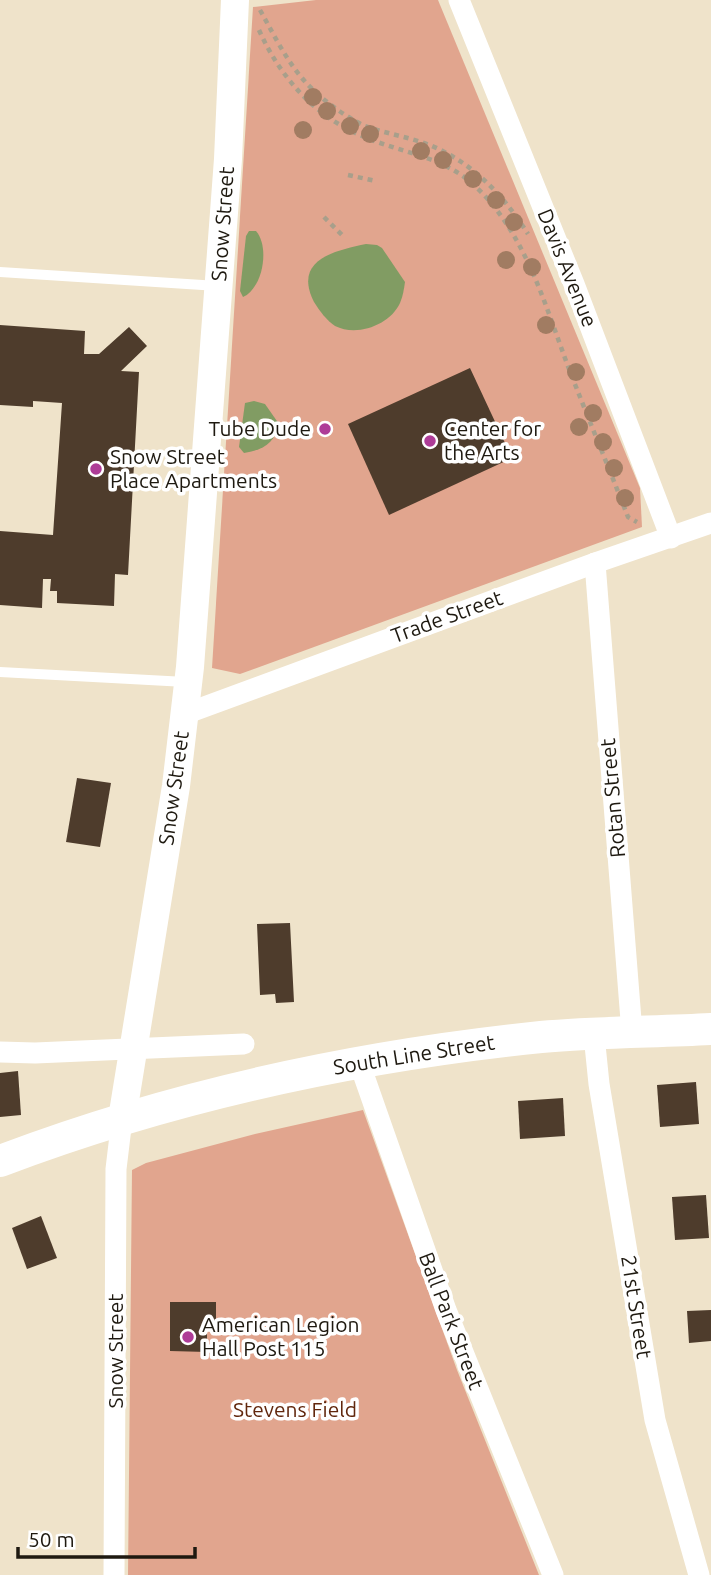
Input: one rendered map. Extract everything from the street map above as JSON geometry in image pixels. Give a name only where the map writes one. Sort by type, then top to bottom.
[{"type":"main road","name":"South Line Street","points":[[0,1161],[122,1119],[215,1093],[359,1062],[545,1037],[711,1029]]},
{"type":"street","name":"Davis Avenue","points":[[458,0],[579,296],[671,538]]},
{"type":"street","name":"Snow Street","points":[[114,1575],[116,1169],[185,715],[218,286],[245,6]]},
{"type":"street","name":"Trade Street","points":[[185,715],[595,563],[711,523]]},
{"type":"street","name":"Rotan Street","points":[[595,563],[632,1033]]},
{"type":"street","name":"21st Street","points":[[594,1035],[599,1084],[654,1420],[699,1575]]},
{"type":"street","points":[[0,1052],[35,1053],[244,1044]]},
{"type":"street","name":"Ball Park Street","points":[[359,1062],[442,1301],[553,1575]]},
{"type":"lane","points":[[0,272],[218,286]]},
{"type":"lane","points":[[0,672],[188,682]]},
{"type":"path","points":[[245,6],[253,4],[261,11],[288,62],[320,97],[364,125],[432,146],[457,159],[486,180],[513,211],[528,235]]},
{"type":"path","points":[[256,22],[270,54],[296,89],[335,121],[360,136],[406,149],[451,168],[474,185],[504,218],[532,274],[628,517],[637,522],[637,511]]},
{"type":"path","points":[[380,141],[383,131]]},
{"type":"path","points":[[406,149],[409,138]]},
{"type":"path","points":[[431,158],[432,146]]},
{"type":"path","points":[[348,175],[376,181]]},
{"type":"path","points":[[504,218],[513,211]]},
{"type":"path","points":[[324,217],[344,236]]},
{"type":"path","points":[[532,274],[542,270]]},
{"type":"path","points":[[548,314],[558,309]]},
{"type":"path","points":[[576,385],[586,380]]},
{"type":"path","points":[[602,452],[612,447]]},
{"type":"green space","points":[[316,0],[438,0],[640,488],[642,527],[240,674],[212,668],[253,7]]},
{"type":"green space","name":"Stevens Field","points":[[363,1110],[457,1370],[539,1575],[128,1575],[132,1170],[146,1163],[255,1134]]},
{"type":"shaded area","points":[[249,231],[256,231],[260,238],[263,257],[260,276],[250,292],[243,297],[240,291],[246,236]]},
{"type":"shaded area","points":[[366,244],[382,248],[405,282],[403,295],[395,311],[381,323],[363,329],[344,329],[332,324],[314,302],[309,288],[309,276],[313,267],[330,254]]},
{"type":"shaded area","points":[[254,401],[265,404],[279,424],[275,436],[267,445],[244,453],[239,447],[245,403]]},
{"type":"building","name":"Snow Street Place Apartments","points":[[0,325],[85,331],[84,354],[99,354],[129,327],[147,346],[121,371],[139,372],[128,575],[115,574],[114,606],[57,603],[57,591],[50,591],[51,579],[43,579],[42,608],[0,605],[0,531],[53,535],[62,403],[33,401],[33,407],[0,405]]},
{"type":"building","name":"Center for the Arts","points":[[470,368],[512,458],[389,515],[348,424]]},
{"type":"building","points":[[77,778],[111,783],[100,847],[66,842]]},
{"type":"building","points":[[290,923],[294,1002],[276,1003],[275,994],[260,995],[257,924]]},
{"type":"building","points":[[18,1071],[21,1115],[0,1117],[0,1073]]},
{"type":"building","points":[[696,1082],[699,1124],[660,1127],[657,1085]]},
{"type":"building","points":[[563,1098],[565,1136],[520,1139],[518,1101]]},
{"type":"building","points":[[706,1195],[709,1238],[675,1240],[672,1197]]},
{"type":"building","points":[[41,1216],[57,1258],[27,1269],[12,1228]]},
{"type":"building","name":"American Legion Hall Post 115","points":[[170,1302],[216,1302],[216,1323],[207,1323],[207,1352],[170,1351]]},
{"type":"building","points":[[711,1310],[711,1341],[689,1343],[687,1311]]},
{"type":"place","name":"Tube Dude","points":[[325,429]]},
{"type":"place","name":"Center for the Arts","points":[[430,441]]},
{"type":"place","name":"Snow Street Place Apartments","points":[[96,469]]},
{"type":"place","name":"American Legion Hall Post 115","points":[[188,1337]]}]
